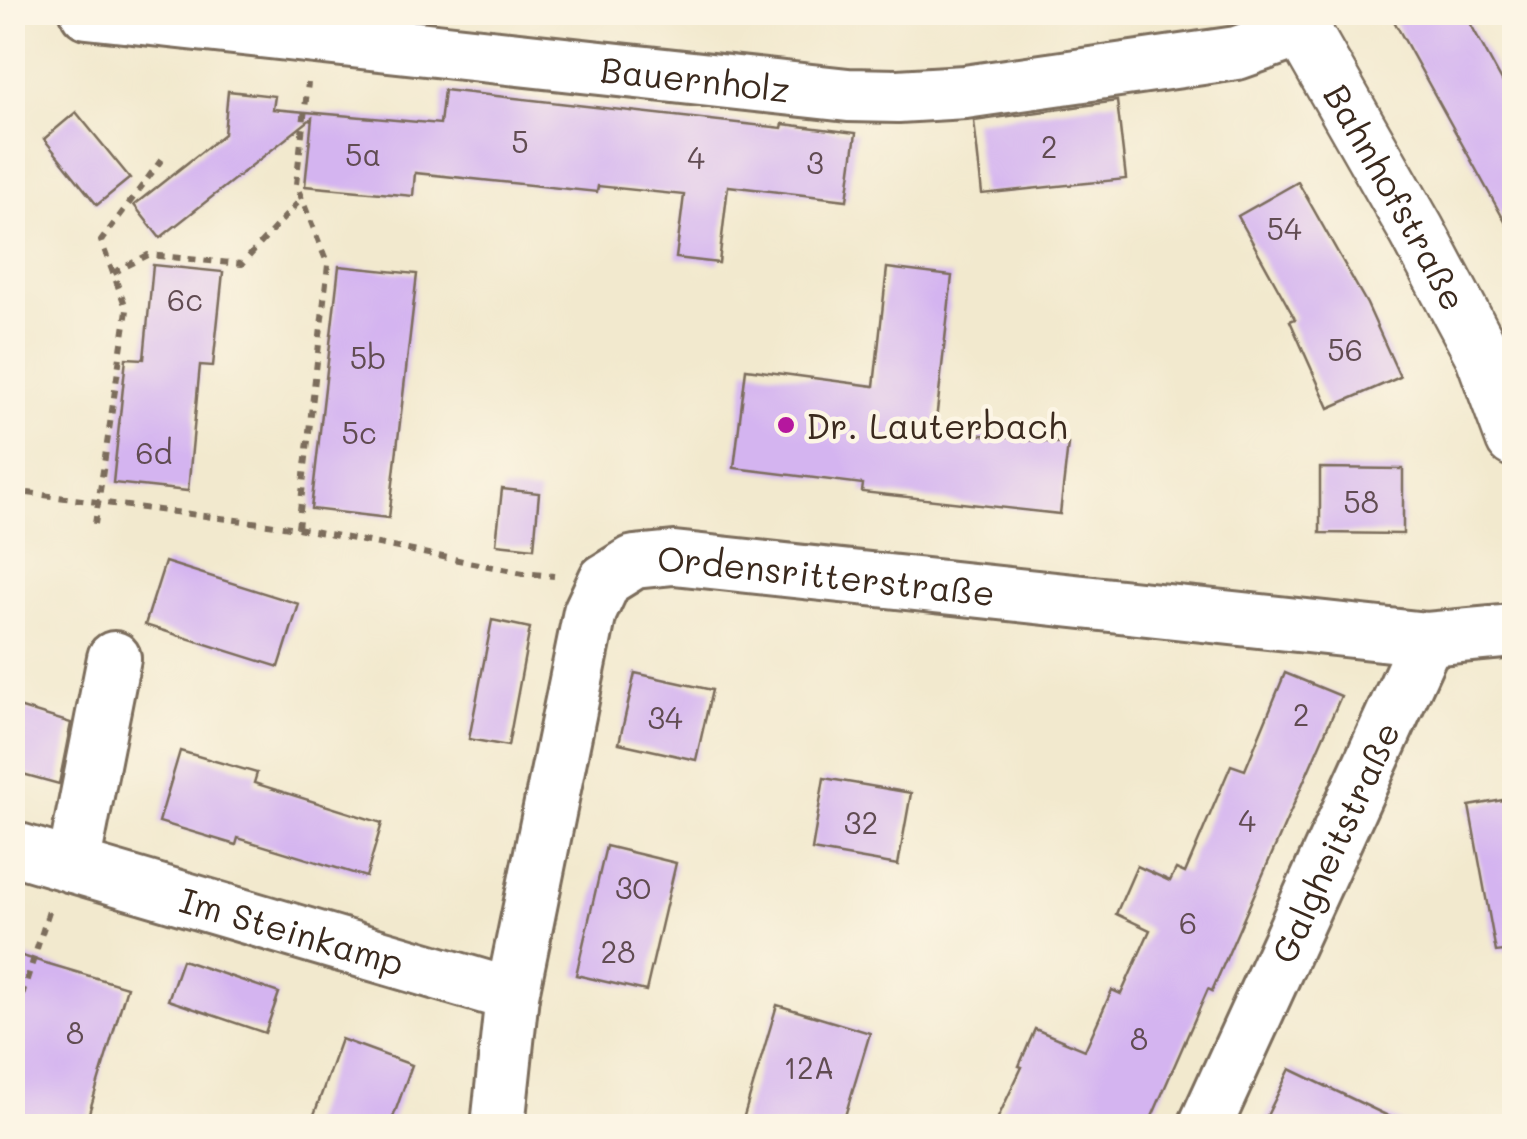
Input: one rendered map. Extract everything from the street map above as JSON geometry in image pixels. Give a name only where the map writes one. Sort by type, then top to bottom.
[{"type":"main road","name":"Bahnhofstraße","points":[[1297,21],[1483,354],[1514,439]]},
{"type":"street","name":"Bauernholz","points":[[87,12],[202,18],[313,38],[848,95],[898,96],[965,92],[1237,53],[1297,21]]},
{"type":"street","name":"Ordensritterstraße","points":[[498,1126],[512,995],[590,612],[605,580],[634,562],[674,558],[1427,639]]},
{"type":"street","points":[[1427,639],[1514,631]]},
{"type":"street","name":"Galgheitstraße","points":[[1205,1126],[1427,639]]},
{"type":"street","points":[[68,865],[114,658]]},
{"type":"street","name":"Im Steinkamp","points":[[12,848],[512,995]]},
{"type":"path","points":[[298,528],[328,265],[296,184],[313,38]]},
{"type":"path","points":[[96,524],[127,310],[101,241],[162,160]]},
{"type":"path","points":[[113,273],[148,255],[242,264],[302,198]]},
{"type":"path","points":[[12,491],[298,528],[523,573],[605,580]]},
{"type":"path","points":[[12,1026],[68,865]]},
{"type":"building","points":[[1389,12],[1464,12],[1514,103],[1514,238]]},
{"type":"building","points":[[444,90],[856,133],[847,200],[728,186],[719,263],[676,258],[684,195],[598,186],[597,192],[415,173],[413,196],[305,186],[312,118],[160,238],[134,205],[224,134],[228,91],[275,96],[273,109],[440,124]]},
{"type":"building","points":[[1117,101],[1126,179],[982,194],[974,121]]},
{"type":"building","points":[[76,112],[130,178],[97,205],[44,139]]},
{"type":"building","points":[[1298,182],[1367,304],[1400,377],[1329,408],[1290,321],[1295,319],[1238,216]]},
{"type":"building","points":[[153,265],[223,272],[213,366],[200,365],[188,491],[113,483],[126,358],[144,359]]},
{"type":"building","points":[[339,266],[417,274],[389,518],[311,509]]},
{"type":"building","points":[[887,268],[952,276],[935,430],[1068,444],[1060,514],[862,492],[863,484],[734,468],[746,369],[874,386]]},
{"type":"building","points":[[1320,468],[1403,469],[1403,534],[1320,533]]},
{"type":"building","points":[[502,489],[539,493],[534,548],[496,544]]},
{"type":"building","points":[[165,562],[299,604],[279,667],[145,625]]},
{"type":"building","points":[[492,620],[530,628],[508,746],[469,739]]},
{"type":"building","points":[[635,673],[712,690],[696,760],[619,743]]},
{"type":"building","points":[[1285,673],[1341,696],[1212,991],[1208,989],[1148,1126],[994,1126],[1035,1029],[1085,1050],[1112,990],[1121,994],[1150,930],[1116,914],[1137,866],[1170,881],[1176,869],[1185,873],[1231,765],[1245,770]]},
{"type":"building","points":[[12,705],[71,723],[59,784],[12,771]]},
{"type":"building","points":[[180,751],[257,773],[254,783],[382,823],[366,877],[238,838],[236,845],[159,822]]},
{"type":"building","points":[[824,778],[911,793],[898,865],[812,850]]},
{"type":"building","points":[[1514,798],[1514,950],[1496,952],[1469,806]]},
{"type":"building","points":[[606,846],[676,863],[646,991],[576,975]]},
{"type":"building","points":[[12,953],[127,987],[85,1126],[12,1126]]},
{"type":"building","points":[[182,960],[279,993],[265,1033],[168,1000]]},
{"type":"building","points":[[777,1005],[870,1033],[842,1126],[741,1126]]},
{"type":"building","points":[[341,1039],[412,1065],[390,1126],[310,1126]]},
{"type":"building","points":[[1290,1069],[1409,1126],[1262,1126]]},
{"type":"place","name":"Dr. Lauterbach","points":[[786,425]]}]
